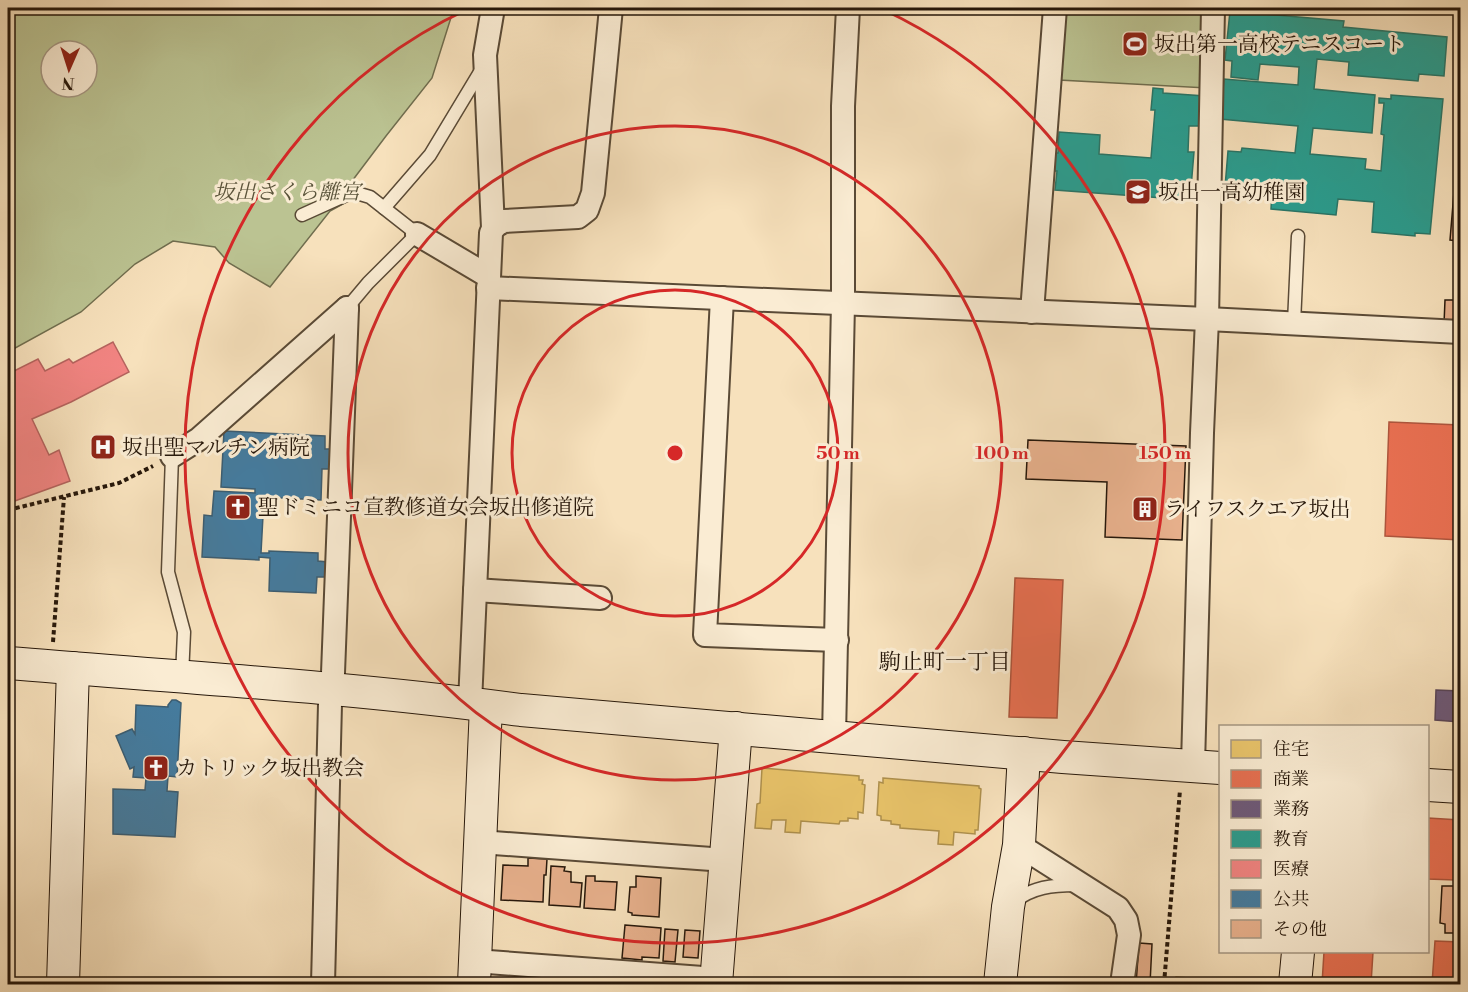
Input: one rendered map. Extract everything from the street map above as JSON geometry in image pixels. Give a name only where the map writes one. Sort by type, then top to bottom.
[{"type":"street","points":[[493,8],[485,55],[493,228],[488,282],[475,590],[480,842],[475,973],[716,982],[736,729]]},
{"type":"street","points":[[493,228],[512,220],[578,217],[587,210],[593,193],[611,8]]},
{"type":"street","points":[[834,736],[843,303],[843,106],[848,8]]},
{"type":"street","points":[[1032,312],[1055,8]]},
{"type":"street","points":[[8,663],[63,660],[182,677],[331,689],[532,711],[1024,753],[1198,773],[1202,433],[1207,319],[1213,8]]},
{"type":"street","points":[[417,234],[488,282],[722,298],[1461,332]]},
{"type":"street","points":[[722,298],[705,635],[837,640]]},
{"type":"street","points":[[172,456],[199,439],[347,309]]},
{"type":"street","points":[[323,984],[330,704],[347,309]]},
{"type":"street","points":[[475,590],[600,598]]},
{"type":"street","points":[[63,660],[63,984]]},
{"type":"street","points":[[1000,984],[1008,907],[1019,845],[1024,753]]},
{"type":"street","points":[[1429,785],[1461,787]]},
{"type":"street","points":[[480,842],[725,860]]},
{"type":"street","points":[[1019,845],[1118,908],[1126,920],[1129,935],[1122,984]]},
{"type":"street","points":[[1295,984],[1298,953]]},
{"type":"lane","points":[[384,208],[430,155],[485,64]]},
{"type":"lane","points":[[302,215],[353,192],[370,197],[417,234],[347,309]]},
{"type":"lane","points":[[1294,323],[1298,236]]},
{"type":"lane","points":[[172,456],[168,572],[184,632],[182,677]]},
{"type":"lane","points":[[1008,907],[1022,896],[1037,889],[1057,885],[1081,885]]},
{"type":"path","points":[[8,510],[119,483],[172,456]]},
{"type":"path","points":[[63,660],[64,496]]},
{"type":"path","points":[[1164,984],[1198,773]]},
{"type":"green space","name":"坂出さくら離宮","points":[[8,8],[454,8],[432,78],[343,193],[350,200],[330,211],[270,287],[229,263],[215,247],[173,241],[135,264],[81,312],[8,352]]},
{"type":"green space","name":"坂出第一高校テニスコート","points":[[1063,8],[1211,8],[1207,88],[1059,80]]},
{"type":"building: 住宅","points":[[762,768],[859,776],[859,780],[863,780],[862,784],[865,785],[863,813],[858,812],[858,819],[848,818],[848,821],[840,821],[839,824],[801,821],[800,833],[785,832],[786,820],[772,820],[771,829],[755,828],[757,804],[760,803]]},
{"type":"building: 住宅","points":[[883,778],[979,786],[981,789],[978,830],[975,830],[975,834],[954,832],[953,845],[938,844],[939,831],[900,828],[900,825],[891,824],[891,821],[881,820],[881,816],[877,815],[879,782],[883,783]]},
{"type":"building: 住宅","points":[[1176,977],[1267,984],[1175,984]]},
{"type":"building: 商業","points":[[1389,422],[1460,425],[1460,540],[1385,536]]},
{"type":"building: 商業","points":[[1015,578],[1063,580],[1057,718],[1009,717]]},
{"type":"building: 商業","points":[[1429,818],[1460,820],[1460,868],[1455,868],[1455,880],[1429,879]]},
{"type":"building: 商業","points":[[1435,941],[1460,942],[1460,984],[1432,984]]},
{"type":"building: 商業","points":[[1324,953],[1373,953],[1371,984],[1322,984]]},
{"type":"building: 業務","points":[[1436,690],[1460,691],[1460,722],[1435,720]]},
{"type":"building: 教育","points":[[1395,8],[1446,8],[1446,13],[1395,11]]},
{"type":"building: 教育","points":[[1230,11],[1344,21],[1343,27],[1447,37],[1444,76],[1419,74],[1418,81],[1348,75],[1349,62],[1317,59],[1314,89],[1375,95],[1372,133],[1313,128],[1310,154],[1366,159],[1365,169],[1381,171],[1384,103],[1379,103],[1379,98],[1391,99],[1391,95],[1443,99],[1430,234],[1415,233],[1415,236],[1372,232],[1374,202],[1338,199],[1336,215],[1271,209],[1272,191],[1225,187],[1228,151],[1241,152],[1242,148],[1295,153],[1298,126],[1220,119],[1224,79],[1298,85],[1299,67],[1260,64],[1258,80],[1231,77],[1232,61],[1225,60]]},
{"type":"building: 教育","points":[[1153,88],[1163,89],[1163,93],[1205,96],[1203,126],[1189,126],[1188,152],[1194,152],[1190,200],[1055,190],[1057,171],[1053,171],[1055,153],[1058,153],[1059,132],[1100,135],[1099,154],[1151,158],[1155,110],[1151,110]]},
{"type":"building: 医療","points":[[113,342],[129,372],[32,419],[49,455],[59,450],[70,481],[12,502],[8,492],[8,374],[38,359],[45,371],[69,359],[73,363]]},
{"type":"building: 公共","name":"聖ドミニコ宣教修道女会坂出修道院","points":[[224,431],[325,436],[325,449],[331,449],[330,469],[322,469],[321,500],[264,497],[261,553],[269,553],[269,551],[318,553],[318,561],[328,562],[327,577],[317,577],[316,593],[269,591],[270,558],[259,557],[259,560],[202,557],[204,515],[212,516],[214,491],[255,493],[255,489],[221,487]]},
{"type":"building: 公共","name":"カトリック坂出教会","points":[[172,700],[181,703],[177,777],[168,776],[167,791],[178,792],[175,837],[113,834],[113,789],[145,790],[146,778],[133,777],[134,767],[130,769],[116,736],[132,729],[135,734],[136,705],[168,707]]},
{"type":"building: その他","points":[[1454,192],[1460,192],[1460,241],[1450,240]]},
{"type":"building: その他","points":[[1445,300],[1460,300],[1460,325],[1444,324]]},
{"type":"building: その他","name":"ライフスクエア坂出","points":[[1028,440],[1186,446],[1182,540],[1105,537],[1107,482],[1026,479]]},
{"type":"building: その他","points":[[528,858],[547,859],[543,902],[501,900],[503,865],[528,866]]},
{"type":"building: その他","points":[[551,866],[565,867],[564,871],[571,872],[571,882],[582,883],[580,907],[549,905]]},
{"type":"building: その他","points":[[586,876],[595,876],[595,881],[617,882],[615,910],[584,908]]},
{"type":"building: その他","points":[[636,876],[661,878],[659,917],[632,915],[628,912],[630,887],[636,887]]},
{"type":"building: その他","points":[[1442,886],[1460,886],[1460,933],[1445,933],[1445,924],[1440,923]]},
{"type":"building: その他","points":[[625,925],[661,928],[659,958],[642,957],[642,960],[622,958]]},
{"type":"building: その他","points":[[665,929],[678,930],[675,962],[663,961]]},
{"type":"building: その他","points":[[685,930],[700,931],[698,958],[683,957]]},
{"type":"building: その他","points":[[1139,943],[1152,944],[1150,984],[1136,984]]},
{"type":"place","name":"坂出第一高校テニスコート","points":[[1135,44]]},
{"type":"place","name":"坂出一高幼稚園","points":[[1138,192]]},
{"type":"place","name":"坂出聖マルチン病院","points":[[103,447]]},
{"type":"place","name":"聖ドミニコ宣教修道女会坂出修道院","points":[[238,507]]},
{"type":"place","name":"ライフスクエア坂出","points":[[1145,509]]},
{"type":"place","name":"カトリック坂出教会","points":[[156,768]]},
{"type":"district","name":"駒止町一丁目","points":[[945,661]]}]
